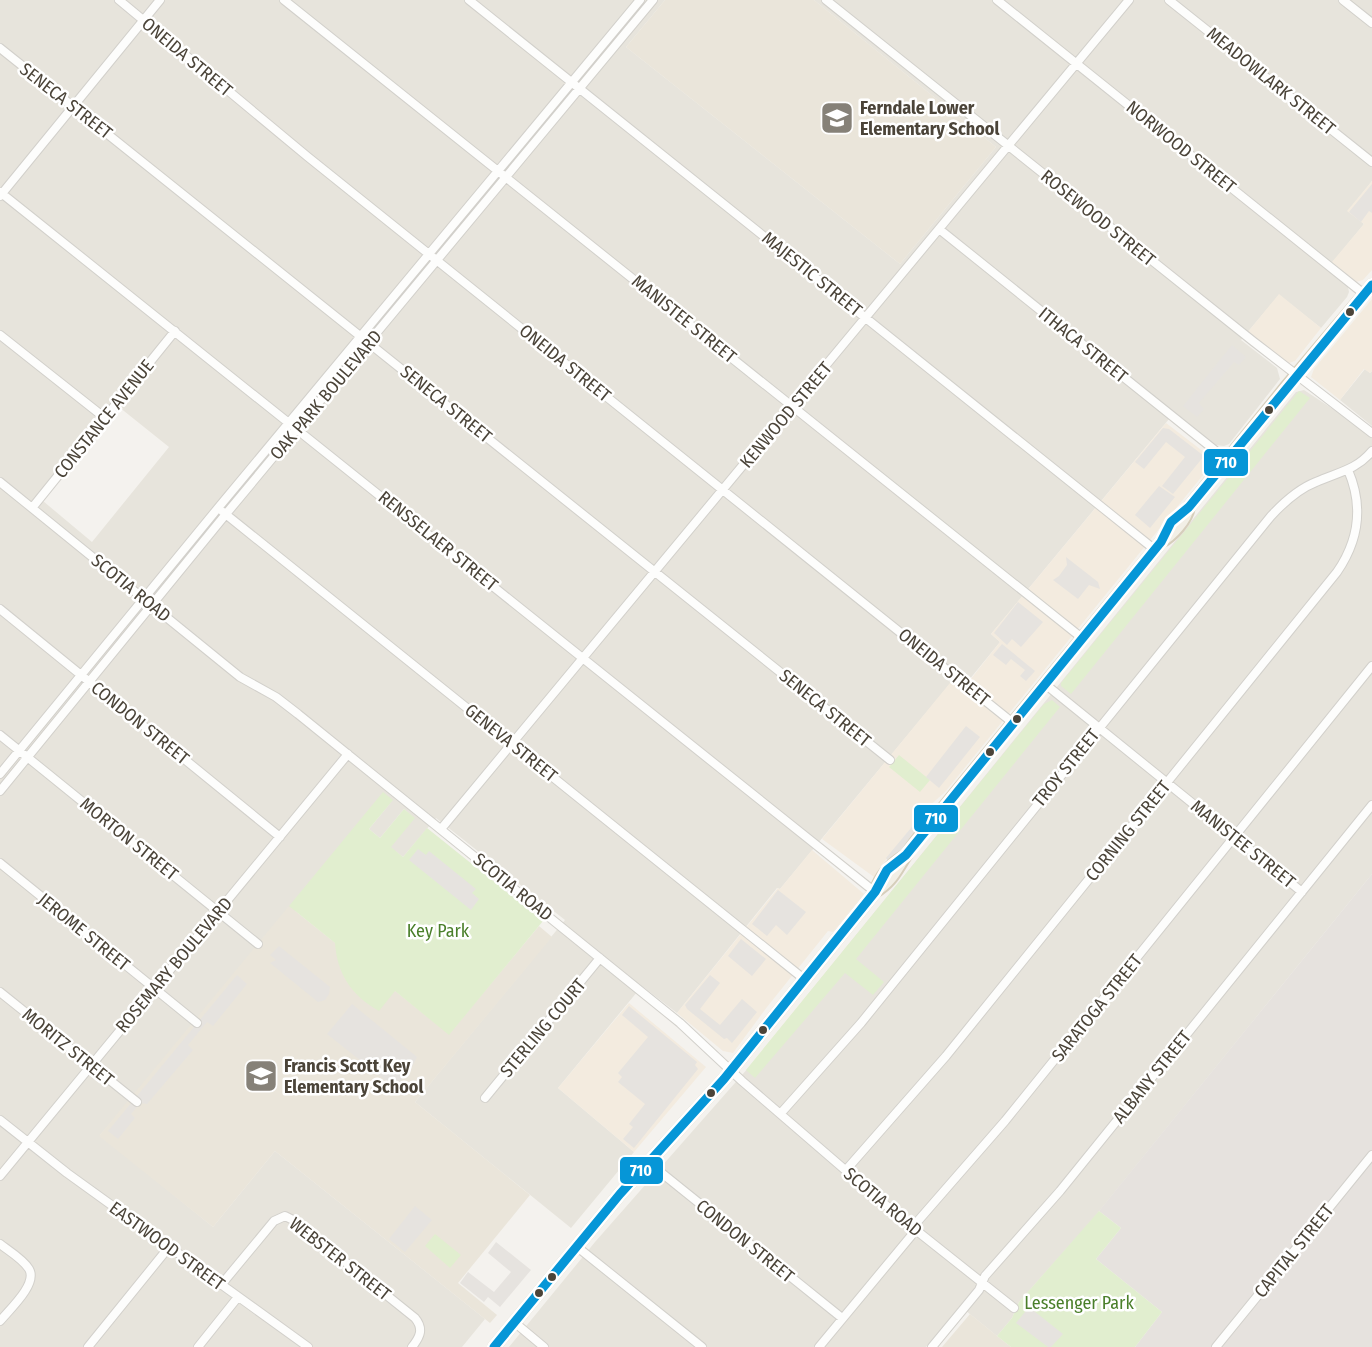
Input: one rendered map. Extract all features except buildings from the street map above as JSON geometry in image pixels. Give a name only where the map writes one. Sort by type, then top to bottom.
[{"type":"main road","points":[[494,1347],[576,1246],[731,1070],[875,892],[878,882],[889,868],[896,860],[906,855],[1158,545],[1162,534],[1177,515],[1189,507],[1372,285]]},
{"type":"street","name":"ONEIDA STREET","points":[[119,0],[308,157],[1013,723]]},
{"type":"street","points":[[1,194],[160,0]]},
{"type":"street","name":"MANISTEE STREET","points":[[284,0],[1082,638]]},
{"type":"street","name":"MAJESTIC STREET","points":[[468,0],[866,318],[1158,545]]},
{"type":"street","name":"OAK PARK BOULEVARD","points":[[0,774],[218,507],[640,0]]},
{"type":"street","name":"OAK PARK BOULEVARD","points":[[0,791],[226,514],[653,0]]},
{"type":"street","name":"ROSEWOOD STREET","points":[[826,0],[1372,433]]},
{"type":"street","name":"NORWOOD STREET","points":[[998,0],[1364,294]]},
{"type":"street","name":"KENWOOD STREET","points":[[441,829],[1129,0]]},
{"type":"street","name":"MEADOWLARK STREET","points":[[1169,0],[1372,162]]},
{"type":"street","points":[[1343,0],[1372,23]]},
{"type":"street","name":"SENECA STREET","points":[[0,48],[890,760]]},
{"type":"street","name":"RENSSELAER STREET","points":[[1,194],[298,428],[875,892]]},
{"type":"street","name":"ITHACA STREET","points":[[939,230],[1227,460]]},
{"type":"street","name":"CONSTANCE AVENUE","points":[[32,507],[175,331]]},
{"type":"street","points":[[0,334],[105,418]]},
{"type":"street","name":"TROY STREET","points":[[781,1113],[861,1023],[1271,516],[1300,490],[1359,465],[1372,451]]},
{"type":"street","name":"CORNING STREET","points":[[846,1170],[946,1056],[1346,558],[1356,532],[1358,513],[1355,490],[1348,470]]},
{"type":"street","name":"SCOTIA ROAD","points":[[0,482],[240,676],[282,700],[680,1023],[846,1170],[1014,1308]]},
{"type":"street","name":"GENEVA STREET","points":[[218,507],[804,979]]},
{"type":"street","name":"CONDON STREET","points":[[0,609],[280,837]]},
{"type":"street","name":"SARATOGA STREET","points":[[819,1347],[911,1236],[917,1222],[1018,1105],[1372,666]]},
{"type":"street","name":"MANISTEE STREET","points":[[1045,684],[1302,892]]},
{"type":"street","name":"MORTON STREET","points":[[0,735],[258,944]]},
{"type":"street","name":"ROSEMARY BOULEVARD","points":[[0,1176],[348,754]]},
{"type":"street","name":"ALBANY STREET","points":[[932,1347],[979,1290],[984,1276],[1060,1191],[1372,805]]},
{"type":"street","name":"JEROME STREET","points":[[0,863],[196,1023]]},
{"type":"street","name":"STERLING COURT","points":[[485,1098],[600,958]]},
{"type":"street","name":"MORITZ STREET","points":[[0,992],[137,1102]]},
{"type":"street","name":"EASTWOOD STREET","points":[[0,1120],[67,1173],[308,1347]]},
{"type":"street","name":"CAPITAL STREET","points":[[1216,1347],[1372,1155]]},
{"type":"street","name":"CONDON STREET","points":[[648,1162],[842,1318]]},
{"type":"street","name":"WEBSTER STREET","points":[[222,1285],[274,1221],[285,1216],[415,1318],[421,1331],[412,1347]]},
{"type":"street","points":[[0,1244],[26,1265],[31,1275],[30,1284],[0,1321]]},
{"type":"street","points":[[576,1246],[702,1347]]},
{"type":"street","points":[[88,1347],[170,1247]]},
{"type":"street","points":[[198,1347],[238,1297]]},
{"type":"street","points":[[514,1322],[544,1347]]},
{"type":"shaded area","points":[[0,0],[665,0],[626,47],[900,264],[996,147],[814,0],[1372,0],[1372,181],[1348,211],[1364,224],[1327,269],[1348,287],[1347,297],[1321,328],[1279,295],[1241,340],[1277,368],[1280,379],[1229,444],[1215,445],[1174,413],[991,634],[1000,642],[969,680],[959,673],[780,889],[777,888],[677,1013],[642,986],[558,1088],[634,1152],[571,1228],[415,1102],[565,920],[436,818],[403,857],[390,847],[414,818],[404,809],[380,838],[369,829],[393,800],[100,1135],[213,1227],[275,1151],[485,1319],[462,1347],[0,1347]],"holes":[[[119,407],[169,447],[92,542],[43,501]]]},
{"type":"shaded area","name":"Ferndale Lower Elementary School","points":[[665,0],[814,0],[996,147],[900,264],[626,47]]},
{"type":"shaded area","points":[[1372,181],[1372,270],[1363,280],[1356,282],[1332,262],[1364,224],[1347,211]]},
{"type":"shaded area","points":[[1372,184],[1372,213],[1369,211],[1361,222],[1349,212]]},
{"type":"shaded area","points":[[1279,294],[1321,328],[1295,361],[1289,363],[1247,333]]},
{"type":"shaded area","points":[[1372,299],[1372,371],[1370,373],[1364,369],[1340,400],[1311,377],[1314,369]]},
{"type":"shaded area","points":[[1232,345],[1246,357],[1239,365],[1234,362],[1199,403],[1204,409],[1197,417],[1183,406]]},
{"type":"shaded area","points":[[1365,369],[1370,373],[1372,371],[1372,426],[1340,400]]},
{"type":"shaded area","points":[[1304,390],[1372,438],[1372,874],[1092,1220],[1019,1302],[1012,1318],[997,1336],[960,1306],[926,1347],[509,1347],[595,1242],[749,1067],[1296,392]]},
{"type":"shaded area","points":[[1166,423],[1213,459],[1212,464],[945,792],[927,808],[880,867],[880,871],[874,877],[822,839],[959,672],[970,680],[1000,642],[991,634]]},
{"type":"shaded area","points":[[1163,428],[1169,429],[1204,456],[1173,494],[1162,486],[1185,457],[1166,442],[1144,469],[1135,462]]},
{"type":"shaded area","points":[[1159,486],[1175,497],[1150,528],[1135,515]]},
{"type":"shaded area","points":[[1066,557],[1098,582],[1100,589],[1089,585],[1078,599],[1053,580],[1067,565]]},
{"type":"shaded area","points":[[1018,602],[1043,622],[1021,647],[1012,639],[1007,645],[994,633]]},
{"type":"shaded area","points":[[1002,644],[1035,671],[1026,681],[1020,676],[1025,670],[1011,659],[1006,665],[993,655]]},
{"type":"shaded area","points":[[966,726],[980,737],[939,788],[926,777]]},
{"type":"shaded area","points":[[925,811],[928,818],[890,865],[886,858]]},
{"type":"shaded area","points":[[418,849],[426,855],[429,851],[476,889],[472,893],[479,899],[471,910],[409,860]]},
{"type":"shaded area","points":[[812,850],[864,894],[833,932],[828,931],[733,1053],[723,1051],[677,1013],[778,888],[780,889]]},
{"type":"shaded area","points":[[1372,874],[1372,1347],[1135,1347],[1162,1312],[1096,1259],[1121,1228],[1099,1211]]},
{"type":"shaded area","points":[[778,890],[806,912],[787,935],[776,925],[767,936],[752,924]]},
{"type":"shaded area","points":[[289,906],[449,1034],[539,926],[552,937],[415,1102],[530,1195],[458,1283],[497,1315],[490,1323],[275,1151],[213,1227],[99,1136]]},
{"type":"shaded area","points":[[741,939],[766,959],[752,976],[728,956]]},
{"type":"shaded area","points":[[279,946],[330,987],[325,1000],[318,1002],[270,963],[276,960],[270,955]]},
{"type":"shaded area","points":[[237,975],[247,984],[213,1026],[207,1022],[188,1045],[193,1050],[147,1104],[140,1103],[131,1114],[135,1118],[118,1139],[108,1131]]},
{"type":"shaded area","points":[[710,975],[720,983],[700,1009],[720,1025],[742,999],[757,1012],[732,1043],[727,1038],[724,1039],[685,1005]]},
{"type":"shaded area","points":[[629,1003],[706,1067],[634,1152],[558,1088]]},
{"type":"shaded area","points":[[352,1004],[417,1057],[411,1069],[395,1088],[327,1034]]},
{"type":"shaded area","points":[[629,1006],[697,1062],[695,1065],[698,1069],[634,1148],[623,1139],[633,1127],[629,1124],[645,1104],[618,1082],[622,1077],[618,1073],[648,1037],[622,1015]]},
{"type":"shaded area","points":[[415,1206],[432,1220],[405,1252],[389,1239]]},
{"type":"shaded area","points":[[496,1242],[531,1270],[500,1307],[488,1297],[484,1302],[460,1283],[468,1272],[494,1292],[511,1272],[488,1253]]},
{"type":"shaded area","points":[[1029,1307],[1063,1334],[1051,1347],[1016,1323]]},
{"type":"shaded area","points":[[970,1314],[997,1336],[1011,1347],[942,1347]]},
{"type":"green space","points":[[1299,391],[1310,398],[1071,694],[1061,686],[1061,683]]},
{"type":"green space","points":[[1052,700],[1060,707],[856,959],[884,982],[873,995],[845,973],[755,1078],[746,1070],[1044,704]]},
{"type":"green space","points":[[899,755],[930,780],[920,792],[889,767]]},
{"type":"green space","name":"Key Park","points":[[383,792],[393,800],[369,829],[380,838],[404,809],[415,818],[391,847],[403,857],[427,828],[543,921],[449,1035],[395,991],[379,1011],[369,1005],[354,991],[343,974],[335,943],[289,906]]},
{"type":"green space","name":"Lessenger Park","points":[[1099,1211],[1121,1228],[1096,1259],[1162,1312],[1135,1347],[1011,1347],[997,1336],[1012,1318],[1019,1302]]},
{"type":"green space","points":[[435,1234],[461,1255],[450,1268],[425,1246]]},
{"type":"transit line","name":"710","points":[[494,1347],[620,1194],[724,1079],[875,892],[887,870],[906,855],[1161,542],[1171,522],[1189,507],[1372,285]]},
{"type":"place","name":"Ferndale Lower Elementary School","points":[[837,118]]},
{"type":"place","name":"Francis Scott Key Elementary School","points":[[261,1076]]}]
